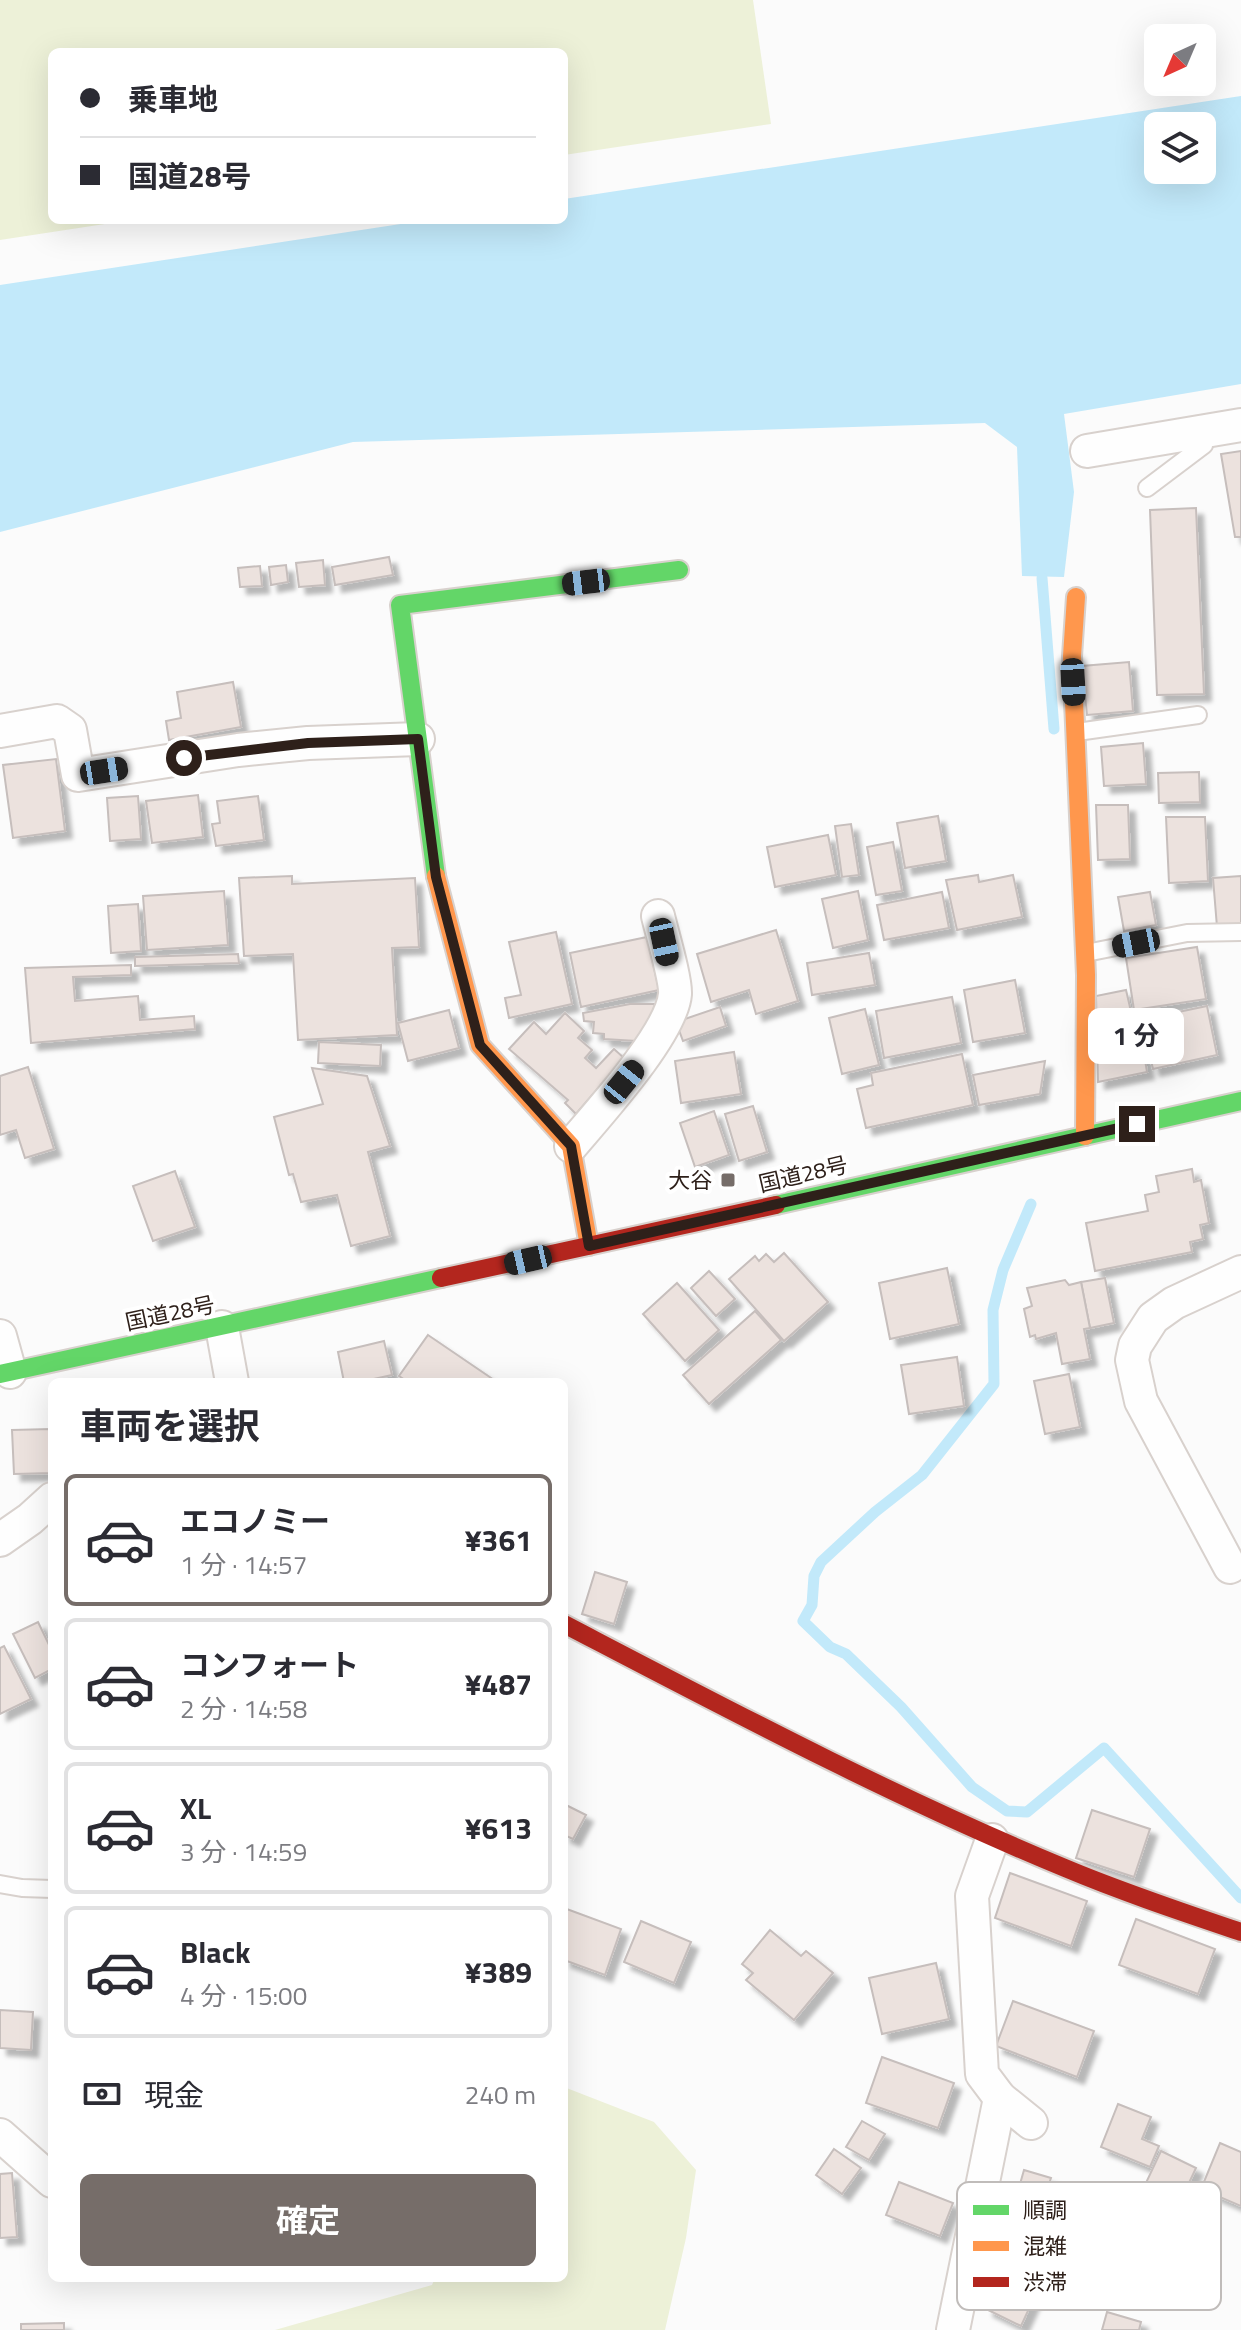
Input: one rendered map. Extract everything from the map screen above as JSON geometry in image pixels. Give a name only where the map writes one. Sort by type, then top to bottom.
[{"type":"main road","points":[[589,1246],[571,1146],[480,1045],[436,877],[400,605],[679,570]]},
{"type":"main road","points":[[1076,597],[1072,656],[1085,953],[1085,1136]]},
{"type":"main road","name":"国道28号","points":[[5,1373],[1241,1101]]},
{"type":"main road","points":[[568,1626],[992,1840],[1190,1916],[1241,1932]]},
{"type":"street","points":[[1087,451],[1241,425]]},
{"type":"street","points":[[0,731],[57,721],[70,730],[78,775],[238,750],[308,743],[418,739]]},
{"type":"street","points":[[571,1146],[641,1061],[670,1009],[675,994],[658,916]]},
{"type":"street","points":[[1230,1567],[1141,1401],[1132,1360],[1141,1334],[1153,1318],[1174,1303],[1241,1272]]},
{"type":"street","points":[[222,1327],[231,1378]]},
{"type":"street","points":[[0,1336],[5,1373]]},
{"type":"street","points":[[0,1540],[48,1503]]},
{"type":"street","points":[[992,1840],[972,1896],[982,2074],[1000,2098],[1031,2123]]},
{"type":"street","points":[[983,2182],[1000,2098]]},
{"type":"street","points":[[0,2135],[48,2177]]},
{"type":"street","points":[[953,2330],[957,2310]]},
{"type":"lane","points":[[1147,488],[1204,445],[1203,431]]},
{"type":"lane","points":[[1076,732],[1198,715]]},
{"type":"lane","points":[[1085,953],[1187,933],[1241,932]]},
{"type":"lane","points":[[0,1884],[48,1889]]},
{"type":"green space","points":[[0,0],[753,0],[771,124],[568,154],[568,48],[48,48],[48,224],[105,224],[0,240]]},
{"type":"green space","points":[[568,2089],[654,2122],[696,2170],[686,2238],[665,2330],[275,2330],[432,2285],[433,2282],[568,2282]]},
{"type":"water","points":[[1241,96],[1241,384],[1064,414],[1074,492],[1064,577],[1022,576],[1017,447],[985,423],[353,442],[0,532],[0,285],[401,224],[568,224],[568,198]]},
{"type":"building","points":[[1241,451],[1241,537],[1235,537],[1221,454]]},
{"type":"building","points":[[1196,508],[1204,694],[1157,695],[1150,510]]},
{"type":"building","points":[[389,557],[393,575],[335,585],[332,567]]},
{"type":"building","points":[[323,560],[325,585],[299,587],[296,563]]},
{"type":"building","points":[[286,565],[288,582],[271,585],[269,567]]},
{"type":"building","points":[[260,566],[262,586],[240,587],[238,568]]},
{"type":"building","points":[[1129,662],[1133,711],[1087,715],[1082,666]]},
{"type":"building","points":[[233,682],[241,727],[169,740],[166,721],[181,718],[177,692]]},
{"type":"building","points":[[1143,743],[1146,784],[1104,786],[1101,747]]},
{"type":"building","points":[[56,759],[65,831],[13,838],[3,765]]},
{"type":"building","points":[[1199,772],[1200,802],[1159,803],[1158,773]]},
{"type":"building","points":[[198,795],[203,837],[152,843],[146,801]]},
{"type":"building","points":[[138,796],[141,839],[110,841],[107,798]]},
{"type":"building","points":[[258,796],[264,840],[216,846],[212,824],[220,823],[217,801]]},
{"type":"building","points":[[1096,805],[1128,805],[1130,859],[1098,860]]},
{"type":"building","points":[[938,816],[946,861],[905,868],[897,823]]},
{"type":"building","points":[[1166,817],[1205,817],[1208,881],[1169,883]]},
{"type":"building","points":[[851,824],[859,875],[842,877],[835,826]]},
{"type":"building","points":[[828,835],[836,875],[775,887],[767,847]]},
{"type":"building","points":[[893,842],[902,891],[876,895],[867,847]]},
{"type":"building","points":[[978,875],[979,882],[1013,875],[1022,917],[957,930],[946,880]]},
{"type":"building","points":[[292,876],[292,884],[415,878],[419,947],[392,948],[397,1035],[298,1040],[293,954],[244,956],[239,878]]},
{"type":"building","points":[[1241,876],[1241,925],[1217,927],[1213,878]]},
{"type":"building","points":[[224,891],[228,945],[147,950],[143,896]]},
{"type":"building","points":[[858,891],[868,940],[833,948],[822,899]]},
{"type":"building","points":[[942,892],[949,928],[884,940],[877,905]]},
{"type":"building","points":[[1150,892],[1156,925],[1124,931],[1118,897]]},
{"type":"building","points":[[138,904],[141,951],[111,953],[108,906]]},
{"type":"building","points":[[776,930],[798,1001],[756,1014],[749,990],[711,1002],[697,954]]},
{"type":"building","points":[[556,932],[572,1004],[509,1018],[505,998],[521,995],[509,942]]},
{"type":"building","points":[[647,937],[659,990],[581,1007],[570,953]]},
{"type":"building","points":[[1197,947],[1206,999],[1134,1010],[1126,958]]},
{"type":"building","points":[[869,953],[875,985],[812,995],[807,963]]},
{"type":"building","points":[[238,954],[239,963],[135,966],[135,957]]},
{"type":"building","points":[[131,965],[131,975],[73,977],[75,1001],[138,996],[140,1020],[194,1016],[195,1029],[31,1043],[25,968]]},
{"type":"building","points":[[1015,980],[1025,1033],[973,1042],[964,990]]},
{"type":"building","points":[[1126,990],[1133,1020],[1144,1018],[1148,1040],[1142,1041],[1147,1072],[1098,1082],[1096,996]]},
{"type":"building","points":[[952,997],[961,1043],[884,1058],[876,1011]]},
{"type":"building","points":[[630,1004],[655,1004],[650,1022],[637,1041],[604,1039],[604,1034],[593,1033],[594,1022],[584,1021],[583,1013]]},
{"type":"building","points":[[1207,1006],[1217,1055],[1153,1069],[1147,1044],[1169,1040],[1164,1015]]},
{"type":"building","points":[[720,1007],[726,1026],[683,1041],[676,1022]]},
{"type":"building","points":[[865,1009],[879,1065],[842,1074],[829,1018]]},
{"type":"building","points":[[449,1010],[459,1048],[408,1061],[398,1023]]},
{"type":"building","points":[[565,1013],[584,1031],[578,1038],[592,1050],[585,1058],[596,1068],[614,1049],[624,1058],[576,1114],[565,1103],[568,1100],[509,1049],[534,1022],[546,1034]]},
{"type":"building","points":[[319,1042],[381,1045],[380,1066],[318,1063]]},
{"type":"building","points":[[734,1052],[741,1094],[681,1103],[675,1061]]},
{"type":"building","points":[[962,1054],[973,1105],[866,1128],[857,1089],[873,1085],[871,1073]]},
{"type":"building","points":[[1045,1061],[1040,1094],[979,1105],[973,1075]]},
{"type":"building","points":[[28,1067],[54,1149],[25,1158],[16,1130],[0,1135],[0,1076]]},
{"type":"building","points":[[312,1068],[367,1076],[390,1146],[368,1152],[390,1236],[351,1246],[337,1195],[301,1202],[293,1174],[289,1175],[274,1117],[323,1104]]},
{"type":"building","points":[[753,1106],[767,1152],[739,1161],[725,1114]]},
{"type":"building","points":[[714,1111],[729,1155],[695,1167],[680,1123]]},
{"type":"building","points":[[1192,1169],[1194,1182],[1201,1180],[1209,1223],[1200,1225],[1203,1239],[1190,1242],[1192,1252],[1095,1271],[1086,1223],[1148,1211],[1145,1195],[1159,1192],[1156,1176]]},
{"type":"building","points":[[175,1171],[195,1227],[153,1241],[133,1186]]},
{"type":"building","points":[[784,1253],[828,1302],[784,1341],[729,1279],[755,1256],[759,1261],[766,1254],[774,1262]]},
{"type":"building","points":[[947,1268],[959,1324],[890,1339],[879,1283]]},
{"type":"building","points":[[709,1271],[735,1299],[716,1316],[691,1288]]},
{"type":"building","points":[[1105,1278],[1114,1323],[1090,1328],[1081,1282]]},
{"type":"building","points":[[1065,1280],[1069,1285],[1081,1282],[1090,1328],[1084,1329],[1090,1359],[1062,1364],[1056,1333],[1036,1339],[1035,1335],[1030,1337],[1024,1309],[1032,1306],[1027,1288]]},
{"type":"building","points":[[677,1283],[719,1330],[685,1361],[643,1314]]},
{"type":"building","points":[[755,1311],[781,1340],[709,1404],[683,1375]]},
{"type":"building","points":[[428,1335],[491,1378],[402,1378],[399,1376]]},
{"type":"building","points":[[384,1341],[392,1375],[343,1378],[338,1352]]},
{"type":"building","points":[[957,1357],[964,1406],[909,1414],[901,1365]]},
{"type":"building","points":[[1069,1374],[1080,1427],[1045,1434],[1034,1381]]},
{"type":"building","points":[[48,1429],[48,1473],[14,1474],[12,1430]]},
{"type":"building","points":[[595,1572],[627,1582],[614,1624],[582,1614]]},
{"type":"building","points":[[38,1622],[48,1643],[48,1671],[35,1678],[13,1634]]},
{"type":"building","points":[[4,1646],[31,1699],[0,1714],[0,1648]]},
{"type":"building","points":[[568,1806],[586,1815],[573,1839],[568,1837]]},
{"type":"building","points":[[1092,1810],[1150,1829],[1134,1877],[1076,1858]]},
{"type":"building","points":[[1010,1873],[1087,1901],[1071,1946],[995,1918]]},
{"type":"building","points":[[568,1909],[621,1929],[605,1975],[568,1961]]},
{"type":"building","points":[[1136,1919],[1215,1949],[1198,1994],[1119,1965]]},
{"type":"building","points":[[641,1921],[691,1942],[674,1983],[624,1962]]},
{"type":"building","points":[[770,1930],[801,1956],[806,1951],[833,1973],[794,2020],[746,1980],[753,1973],[742,1964]]},
{"type":"building","points":[[936,1963],[949,2019],[882,2034],[869,1978]]},
{"type":"building","points":[[1013,2001],[1094,2031],[1077,2077],[996,2046]]},
{"type":"building","points":[[0,2010],[33,2012],[31,2050],[0,2048]]},
{"type":"building","points":[[882,2057],[954,2083],[938,2128],[866,2103]]},
{"type":"building","points":[[1118,2104],[1151,2117],[1142,2139],[1159,2146],[1150,2167],[1101,2147]]},
{"type":"building","points":[[862,2121],[885,2134],[869,2160],[846,2147]]},
{"type":"building","points":[[1220,2143],[1241,2152],[1241,2206],[1221,2198],[1221,2182],[1204,2182]]},
{"type":"building","points":[[834,2149],[861,2168],[842,2194],[816,2175]]},
{"type":"building","points":[[1161,2151],[1196,2168],[1189,2182],[1146,2182]]},
{"type":"building","points":[[1024,2170],[1051,2178],[1050,2182],[1021,2182]]},
{"type":"building","points":[[12,2173],[17,2237],[0,2238],[0,2174]]},
{"type":"building","points":[[899,2182],[953,2203],[940,2236],[886,2215]]},
{"type":"building","points":[[988,2310],[1028,2310],[1021,2326]]},
{"type":"building","points":[[1107,2312],[1141,2322],[1139,2330],[1102,2330]]},
{"type":"building","points":[[64,2323],[64,2330],[21,2330],[21,2324]]},
{"type":"waterway","points":[[1042,578],[1054,729]]},
{"type":"waterway","points":[[1031,1204],[1003,1270],[993,1310],[994,1384],[922,1475],[875,1512],[821,1562],[814,1576],[812,1605],[803,1621],[830,1647],[846,1654],[901,1707],[972,1787],[1007,1811],[1027,1812],[1104,1748],[1241,1898]]},
{"type":"traffic: fast","points":[[436,876],[400,605],[679,570]]},
{"type":"traffic: fast","points":[[776,1205],[1241,1101]]},
{"type":"traffic: fast","points":[[0,1374],[441,1278]]},
{"type":"traffic: slow","points":[[1076,597],[1072,656],[1086,975],[1085,1136]]},
{"type":"traffic: slow","points":[[436,876],[480,1045],[571,1146],[589,1246]]},
{"type":"traffic: jam","points":[[441,1278],[776,1205]]},
{"type":"traffic: jam","points":[[568,1626],[812,1752],[937,1812],[1087,1877],[1241,1932]]},
{"type":"place","name":"大谷","points":[[728,1180]]},
{"type":"route","points":[[184,758],[308,743],[418,739],[436,877],[480,1045],[571,1146],[589,1246],[1137,1124]]}]
